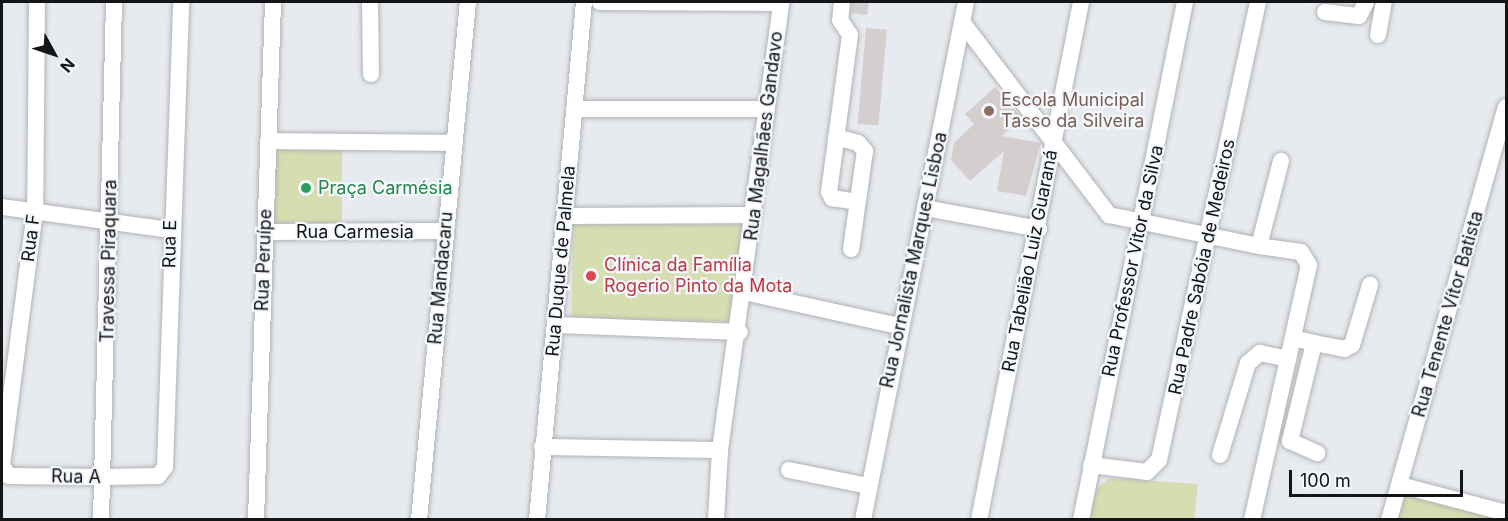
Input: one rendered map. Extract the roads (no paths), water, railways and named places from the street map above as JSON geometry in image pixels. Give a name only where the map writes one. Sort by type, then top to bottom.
[{"type":"street","name":"Rua F","points":[[4,472],[35,211],[37,2]]},
{"type":"street","name":"Travessa Piraquara","points":[[100,519],[111,220],[114,2]]},
{"type":"street","name":"Rua E","points":[[150,476],[163,472],[167,458],[170,230],[181,2]]},
{"type":"street","name":"Rua Peruípe","points":[[255,519],[273,2]]},
{"type":"street","points":[[370,2],[371,74]]},
{"type":"street","name":"Rua Mandacaru","points":[[419,519],[468,2]]},
{"type":"street","name":"Rua Duque de Palmela","points":[[537,519],[584,2]]},
{"type":"street","points":[[600,2],[781,2]]},
{"type":"street","name":"Rua Magalhães Gandavo","points":[[716,519],[720,450],[740,332],[781,2]]},
{"type":"street","points":[[842,2],[840,20],[850,35],[829,195],[857,202]]},
{"type":"street","name":"Rua Jornalista Marques Lisboa","points":[[863,519],[899,326],[966,2]]},
{"type":"street","name":"Rua Tabelião Luiz Guaraná","points":[[979,519],[1039,229],[1053,138],[1081,2]]},
{"type":"street","name":"Rua Professor Vitor da Silva","points":[[1081,519],[1185,2]]},
{"type":"street","name":"Rua Padre Sabóia de Medeiros","points":[[1091,465],[1142,472],[1159,460],[1210,236],[1258,2]]},
{"type":"street","points":[[1325,12],[1359,16],[1366,2]]},
{"type":"street","points":[[1378,35],[1384,2]]},
{"type":"street","points":[[962,22],[1053,138],[1101,208],[1142,223],[1301,252],[1308,259],[1293,338],[1252,519]]},
{"type":"street","name":"Rua Tenente Vítor Batista","points":[[1389,519],[1506,107]]},
{"type":"street","points":[[574,110],[767,109]]},
{"type":"street","points":[[836,137],[858,143],[865,151],[851,249]]},
{"type":"street","points":[[268,141],[455,142]]},
{"type":"street","points":[[1259,246],[1281,161]]},
{"type":"street","points":[[2,207],[111,220],[170,230]]},
{"type":"street","points":[[925,208],[1039,229]]},
{"type":"street","points":[[566,216],[753,215]]},
{"type":"street","name":"Rua Carmesia","points":[[265,232],[445,231]]},
{"type":"street","points":[[1293,338],[1344,349],[1352,345],[1370,285]]},
{"type":"street","points":[[744,292],[899,326]]},
{"type":"street","points":[[556,325],[740,332]]},
{"type":"street","points":[[1314,343],[1290,441],[1317,453]]},
{"type":"street","points":[[1220,455],[1248,363],[1260,353],[1288,359]]},
{"type":"street","points":[[542,447],[720,450]]},
{"type":"street","points":[[789,470],[868,486]]},
{"type":"street","name":"Rua A","points":[[4,472],[103,477],[150,476]]},
{"type":"street","points":[[1400,484],[1506,513]]},
{"type":"place","name":"Escola Municipal Tasso da Silveira","points":[[989,111]]},
{"type":"place","name":"Praça Carmésia","points":[[306,188]]},
{"type":"place","name":"Clínica da Família Rogerio Pinto da Mota","points":[[591,276]]}]
